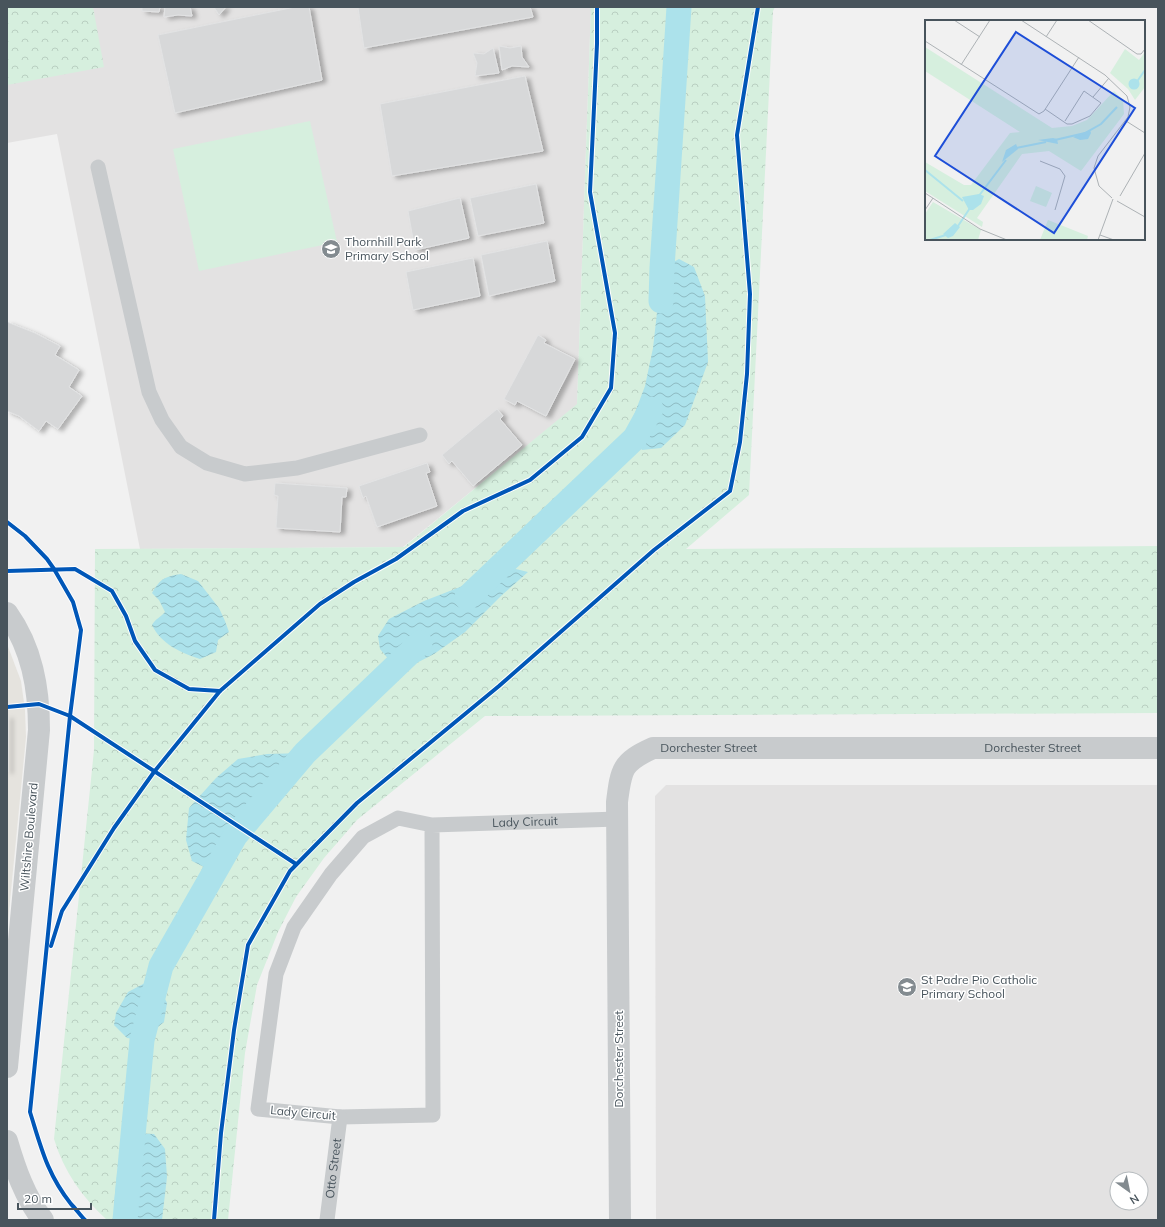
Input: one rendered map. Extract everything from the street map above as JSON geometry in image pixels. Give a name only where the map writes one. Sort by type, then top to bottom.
[{"type":"street","name":"Wiltshire Boulevard","points":[[7,613],[16,627],[30,659],[39,704],[39,730],[7,1067]]},
{"type":"street","name":"Dorchester Street","points":[[620,1220],[618,802],[620,779],[626,765],[638,755],[653,748],[1158,748]]},
{"type":"street","points":[[7,1141],[16,1172],[43,1220]]},
{"type":"lane","points":[[98,167],[149,392],[162,420],[181,447],[207,463],[245,474],[297,468],[420,435]]},
{"type":"lane","name":"Lady Circuit","points":[[432,825],[433,1115],[340,1117],[258,1109],[276,974],[294,927],[331,874],[363,837],[398,818],[432,825],[618,820]]},
{"type":"lane","name":"Otto Street","points":[[327,1220],[340,1117]]},
{"type":"shaded area","name":"Thornhill Park Primary School","points":[[7,7],[591,7],[577,405],[403,547],[140,549],[57,134],[7,143]]},
{"type":"shaded area","points":[[7,644],[21,681],[25,710],[26,737],[7,932]]},
{"type":"shaded area","name":"St Padre Pio Catholic Primary School","points":[[666,785],[1158,785],[1158,1220],[656,1220],[655,796]]},
{"type":"green space","points":[[7,7],[93,7],[104,67],[7,85]]},
{"type":"green space","points":[[591,7],[775,7],[773,11],[749,495],[686,549],[1158,546],[1158,713],[485,716],[357,820],[324,858],[296,897],[278,932],[257,985],[245,1053],[228,1220],[107,1220],[82,1193],[75,1183],[63,1162],[54,1139],[94,750],[95,549],[404,547],[577,404]]},
{"type":"green space","points":[[310,121],[337,242],[199,271],[173,149]]},
{"type":"water","points":[[679,259],[694,267],[705,296],[708,362],[685,425],[661,448],[642,450],[635,438],[631,423],[645,386],[653,348],[662,268]]},
{"type":"water","points":[[516,569],[528,572],[502,595],[465,632],[434,654],[403,670],[395,667],[380,649],[378,636],[389,619],[424,601],[491,575]]},
{"type":"water","points":[[181,574],[198,581],[219,608],[229,632],[218,640],[216,652],[200,659],[179,651],[166,643],[152,625],[165,612],[159,600],[152,593],[158,584],[164,579]]},
{"type":"water","points":[[305,753],[235,836],[214,872],[192,861],[186,840],[189,808],[216,778],[238,759],[267,754]]},
{"type":"water","points":[[145,983],[157,983],[167,1003],[164,1022],[142,1040],[127,1038],[114,1025],[116,1013],[128,992]]},
{"type":"water","points":[[134,1133],[154,1134],[165,1149],[167,1177],[162,1220],[123,1220],[114,1203],[117,1174]]},
{"type":"building","points":[[142,7],[160,7],[159,12],[142,11]]},
{"type":"building","points":[[165,7],[190,7],[192,16],[178,15],[164,17]]},
{"type":"building","points":[[214,7],[226,7],[219,15]]},
{"type":"building","points":[[295,7],[309,7],[322,80],[175,113],[158,35]]},
{"type":"building","points":[[358,7],[530,7],[533,17],[364,48]]},
{"type":"building","points":[[499,46],[510,48],[521,46],[522,57],[529,67],[512,66],[502,70]]},
{"type":"building","points":[[493,48],[499,73],[475,76],[477,63],[473,53],[484,54]]},
{"type":"building","points":[[525,76],[543,151],[392,176],[380,104]]},
{"type":"building","points":[[536,184],[544,223],[478,236],[470,198]]},
{"type":"building","points":[[460,198],[469,238],[415,250],[408,211]]},
{"type":"building","points":[[547,241],[555,281],[489,296],[481,255]]},
{"type":"building","points":[[473,258],[480,296],[413,310],[406,272]]},
{"type":"building","points":[[7,322],[35,333],[60,346],[55,355],[79,370],[69,387],[82,396],[58,429],[46,421],[39,431],[19,416],[7,411]]},
{"type":"building","points":[[538,335],[546,340],[544,343],[575,359],[546,416],[517,401],[515,405],[504,399]]},
{"type":"building","points":[[497,409],[503,416],[500,419],[522,445],[473,486],[452,461],[449,464],[442,455]]},
{"type":"building","points":[[427,463],[430,472],[426,473],[437,506],[377,527],[366,496],[363,498],[359,486]]},
{"type":"building","points":[[275,483],[347,488],[346,497],[342,497],[340,532],[276,528],[278,496],[274,495]]},
{"type":"building","points":[[8,716],[8,771],[7,771]]},
{"type":"waterway","points":[[661,301],[679,7]]},
{"type":"waterway","points":[[467,598],[635,438],[651,409]]},
{"type":"waterway","points":[[125,1220],[142,1040],[161,966],[235,836],[305,753],[420,643]]},
{"type":"cycle path","points":[[7,571],[75,569],[112,591],[126,616],[135,641],[155,670],[189,689],[220,691],[320,604],[354,582],[396,559],[463,511],[530,480],[582,437],[611,388],[615,333],[590,192],[597,44],[597,7]]},
{"type":"cycle path","points":[[214,1220],[221,1133],[234,1030],[248,945],[290,871],[357,803],[499,686],[654,550],[730,491],[740,442],[747,374],[750,294],[737,135],[758,7]]},
{"type":"cycle path","points":[[7,522],[25,536],[47,559],[54,569],[73,602],[81,630],[70,716],[30,1112],[41,1149],[50,1171],[63,1193],[85,1220]]},
{"type":"cycle path","points":[[51,946],[62,911],[114,828],[154,772],[220,691]]},
{"type":"cycle path","points":[[7,707],[39,704],[70,716],[296,864]]},
{"type":"place","name":"Thornhill Park Primary School","points":[[331,249]]},
{"type":"place","name":"St Padre Pio Catholic Primary School","points":[[907,987]]}]
